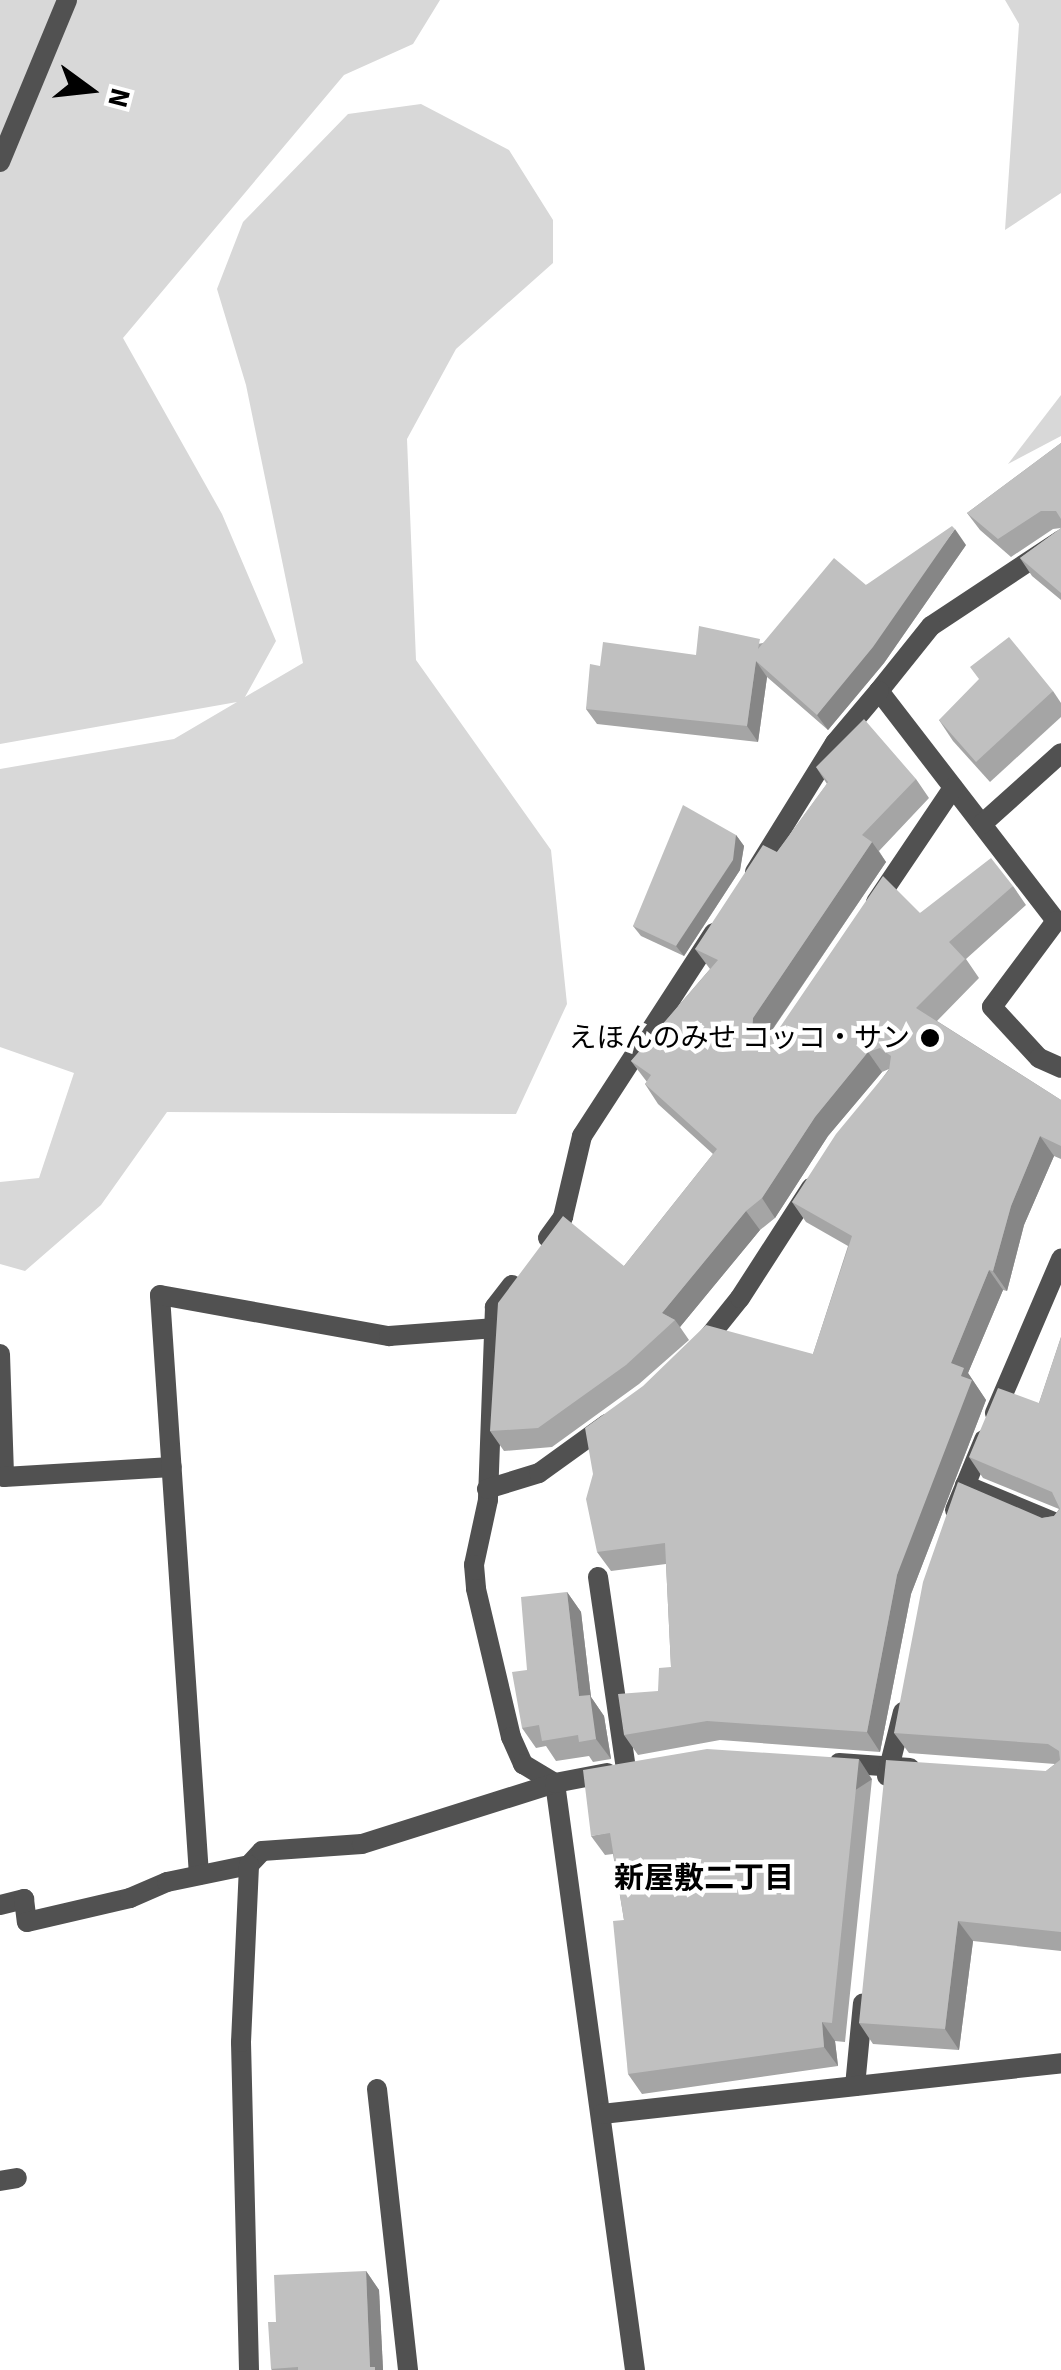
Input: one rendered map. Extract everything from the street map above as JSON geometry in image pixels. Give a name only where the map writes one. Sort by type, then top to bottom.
[{"type":"street","points":[[0,162],[67,0]]},
{"type":"street","points":[[748,884],[836,743],[931,626],[1061,540]]},
{"type":"street","points":[[879,690],[1056,921],[992,1007],[1039,1058],[1061,1068]]},
{"type":"street","points":[[982,824],[1061,753]]},
{"type":"street","points":[[866,916],[954,788]]},
{"type":"street","points":[[555,1783],[523,1764],[511,1737],[480,1616],[474,1565],[487,1489],[495,1307],[563,1217],[582,1136],[726,916]]},
{"type":"street","points":[[686,1360],[740,1298],[820,1175]]},
{"type":"street","points":[[948,1530],[1056,1282],[1061,1259]]},
{"type":"street","points":[[199,1875],[160,1295],[389,1336],[496,1328]]},
{"type":"street","points":[[0,1354],[4,1477],[172,1468]]},
{"type":"street","points":[[487,1489],[540,1472],[632,1406]]},
{"type":"street","points":[[965,1485],[1061,1525]]},
{"type":"street","points":[[249,2370],[241,2042],[249,1866],[262,1850],[362,1844],[555,1783],[635,1768],[598,1577]]},
{"type":"street","points":[[884,1788],[906,1694]]},
{"type":"street","points":[[814,1761],[928,1769]]},
{"type":"street","points":[[555,1783],[635,2370]]},
{"type":"street","points":[[0,1905],[24,1899],[27,1922],[199,1875],[249,1866]]},
{"type":"street","points":[[856,2086],[865,1986]]},
{"type":"street","points":[[602,2114],[1061,2063]]},
{"type":"street","points":[[377,2089],[408,2370]]},
{"type":"shaded area","points":[[0,0],[440,0],[413,44],[344,75],[123,338],[222,514],[276,641],[245,697],[303,663],[246,385],[217,289],[243,222],[348,114],[421,104],[509,150],[553,220],[553,263],[456,349],[407,439],[416,660],[551,850],[567,1004],[516,1114],[167,1112],[101,1205],[25,1271],[0,1264],[0,1182],[39,1178],[74,1073],[0,1047],[0,769],[174,739],[237,702],[0,744]]},
{"type":"shaded area","points":[[1005,0],[1061,0],[1061,193],[1005,230],[1019,24]]},
{"type":"shaded area","points":[[1061,395],[1061,436],[1008,464]]},
{"type":"building","points":[[1061,443],[1061,519],[1056,511],[1041,511],[998,539],[967,513]]},
{"type":"building","points":[[952,526],[955,529],[873,647],[817,715],[756,661],[747,726],[586,709],[590,664],[600,666],[603,642],[696,655],[699,626],[760,639],[758,649],[834,558],[866,585]]},
{"type":"building","points":[[1061,527],[1061,593],[1020,558]]},
{"type":"building","points":[[1009,637],[1053,691],[976,762],[939,720],[979,679],[970,667]]},
{"type":"building","points":[[864,719],[916,779],[862,835],[872,842],[753,1018],[752,1032],[764,1039],[776,1033],[883,876],[920,913],[991,858],[1013,886],[949,942],[965,959],[916,1008],[1061,1100],[1061,1146],[1040,1136],[1011,1206],[993,1271],[989,1270],[951,1363],[964,1368],[961,1376],[972,1380],[897,1575],[867,1732],[707,1721],[624,1735],[618,1694],[658,1691],[659,1668],[671,1667],[665,1543],[597,1552],[586,1499],[593,1474],[585,1428],[643,1386],[706,1325],[813,1354],[852,1236],[792,1202],[836,1134],[889,1070],[891,1056],[880,1048],[868,1052],[815,1117],[762,1198],[746,1211],[662,1313],[675,1320],[626,1365],[538,1428],[490,1431],[498,1303],[563,1216],[624,1266],[717,1149],[645,1084],[651,1075],[631,1061],[718,960],[695,949],[763,845],[777,852],[828,782],[816,767]]},
{"type":"building","points":[[683,805],[736,835],[733,860],[676,946],[633,926]]},
{"type":"building","points":[[1061,1337],[1061,1932],[958,1921],[945,2029],[859,2023],[886,1760],[1046,1771],[1060,1760],[1059,1751],[1048,1744],[894,1733],[923,1582],[958,1482],[1042,1518],[1054,1516],[1060,1509],[1052,1492],[969,1457],[998,1388],[1039,1403]]},
{"type":"building","points":[[567,1592],[579,1696],[590,1695],[596,1739],[579,1742],[578,1735],[542,1741],[539,1725],[522,1728],[512,1672],[527,1670],[521,1597]]},
{"type":"building","points":[[707,1749],[859,1759],[832,2023],[822,2022],[824,2047],[628,2074],[613,1921],[624,1920],[610,1833],[591,1836],[583,1770]]},
{"type":"building","points":[[366,2271],[370,2367],[375,2370],[271,2369],[268,2322],[276,2322],[274,2275]]},
{"type":"place","name":"えほんのみせ コッコ・サン","points":[[930,1038]]},
{"type":"district","name":"新屋敷二丁目","points":[[704,1879]]}]
